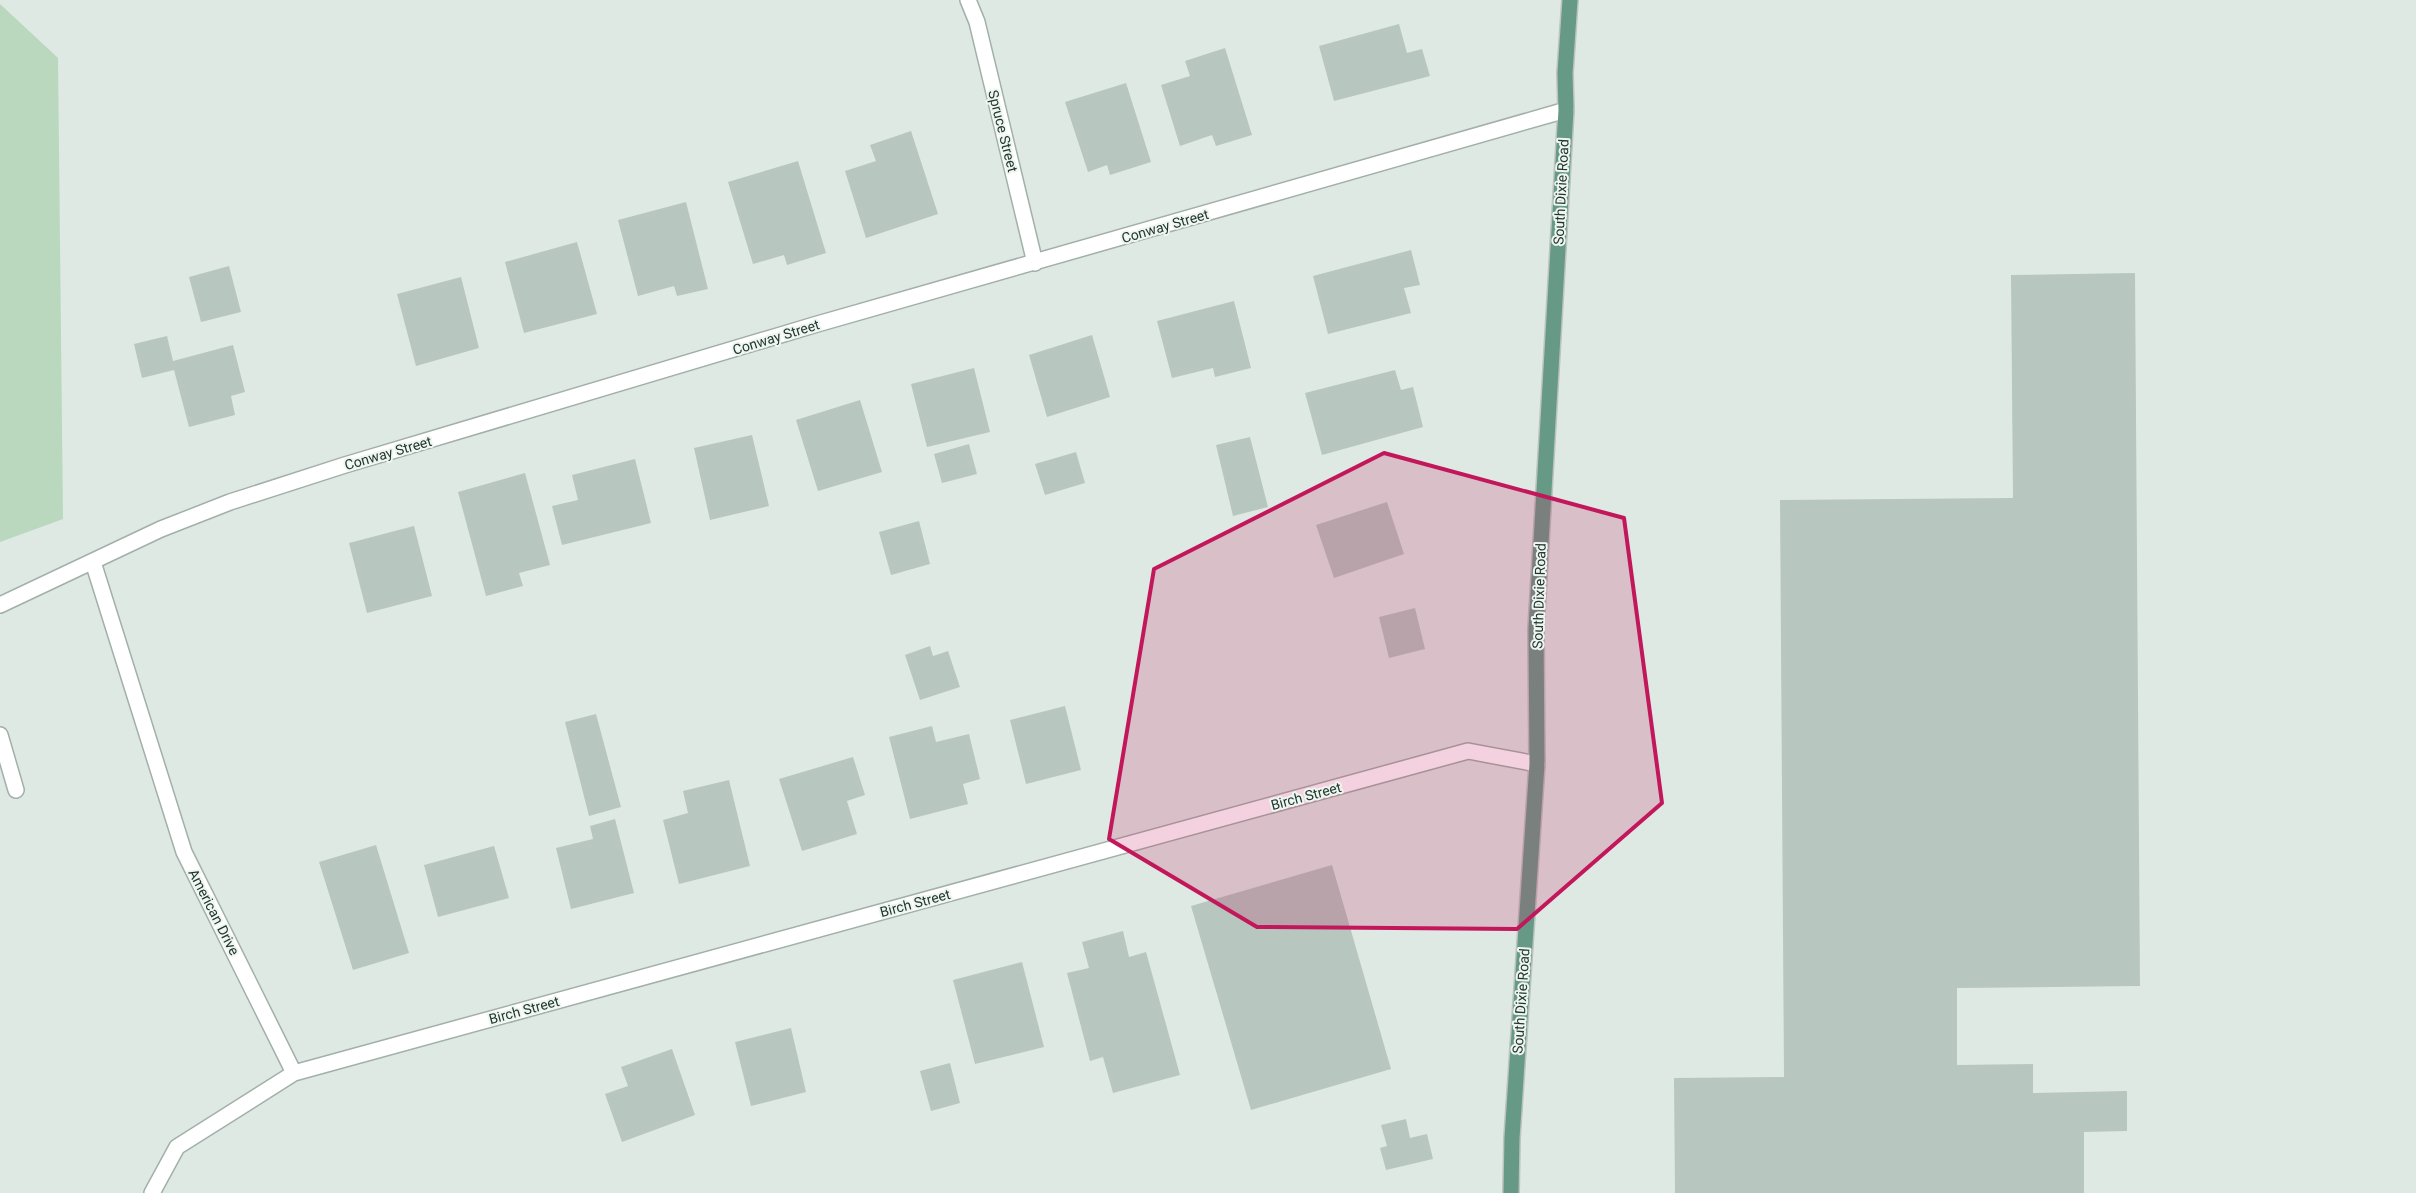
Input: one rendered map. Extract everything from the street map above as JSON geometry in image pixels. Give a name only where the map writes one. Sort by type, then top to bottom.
[{"type":"main road","name":"South Dixie Road","points":[[1511,1193],[1512,1138],[1537,764],[1536,629],[1566,110],[1565,73],[1570,0]]},
{"type":"street","name":"Spruce Street","points":[[968,0],[977,22],[1035,263]]},
{"type":"street","name":"Conway Street","points":[[0,605],[162,529],[222,506],[345,465],[814,325],[1566,110]]},
{"type":"street","name":"American Drive","points":[[93,562],[184,852],[294,1073]]},
{"type":"street","points":[[0,735],[16,790]]},
{"type":"street","name":"Birch Street","points":[[294,1073],[1468,751],[1537,764]]},
{"type":"street","points":[[152,1193],[177,1147],[294,1073]]},
{"type":"highlighted area","points":[[1384,453],[1624,518],[1662,803],[1517,929],[1257,927],[1109,839],[1154,569]]},
{"type":"green space","points":[[0,4],[58,58],[63,519],[0,542]]},
{"type":"building","points":[[1399,24],[1407,53],[1422,49],[1430,76],[1334,101],[1319,46]]},
{"type":"building","points":[[1225,48],[1252,135],[1216,146],[1212,135],[1180,146],[1161,85],[1190,76],[1185,61]]},
{"type":"building","points":[[1126,83],[1151,162],[1110,175],[1107,165],[1088,172],[1065,102]]},
{"type":"building","points":[[911,131],[938,214],[866,238],[845,171],[876,161],[870,145]]},
{"type":"building","points":[[798,161],[826,253],[787,265],[784,255],[753,264],[728,182]]},
{"type":"building","points":[[686,202],[708,289],[677,296],[674,286],[638,296],[618,220]]},
{"type":"building","points":[[577,242],[597,314],[524,333],[505,262]]},
{"type":"building","points":[[1411,250],[1420,285],[1404,288],[1411,313],[1328,334],[1313,276]]},
{"type":"building","points":[[229,266],[241,312],[201,322],[189,277]]},
{"type":"building","points":[[2135,273],[2140,986],[1957,988],[1957,1065],[2033,1064],[2033,1093],[2127,1091],[2127,1131],[2084,1132],[2084,1193],[1675,1193],[1674,1078],[1784,1077],[1780,500],[2013,498],[2011,275]]},
{"type":"building","points":[[461,277],[479,348],[416,366],[397,294]]},
{"type":"building","points":[[1234,301],[1251,368],[1215,377],[1213,368],[1172,378],[1157,321]]},
{"type":"building","points":[[1092,335],[1110,397],[1047,417],[1029,355]]},
{"type":"building","points":[[167,336],[173,361],[233,345],[245,392],[231,396],[235,415],[189,427],[174,370],[142,378],[134,344]]},
{"type":"building","points":[[974,368],[990,432],[927,447],[911,384]]},
{"type":"building","points":[[1395,370],[1401,390],[1413,387],[1423,427],[1322,455],[1305,393]]},
{"type":"building","points":[[860,400],[882,472],[818,491],[796,420]]},
{"type":"building","points":[[752,435],[769,506],[710,520],[694,448]]},
{"type":"building","points":[[1250,437],[1268,507],[1233,516],[1216,445]]},
{"type":"building","points":[[969,444],[977,474],[942,483],[934,454]]},
{"type":"building","points":[[1076,452],[1085,483],[1045,495],[1035,464]]},
{"type":"building","points":[[635,459],[651,523],[562,545],[552,506],[578,500],[572,475]]},
{"type":"building","points":[[525,473],[550,565],[519,573],[523,586],[486,596],[458,492]]},
{"type":"building","points":[[1387,502],[1404,554],[1334,578],[1316,525]]},
{"type":"building","points":[[919,521],[930,564],[891,575],[879,532]]},
{"type":"building","points":[[414,526],[432,596],[367,613],[349,543]]},
{"type":"building","points":[[1415,608],[1425,649],[1389,658],[1379,617]]},
{"type":"building","points":[[930,646],[933,656],[948,651],[960,687],[920,700],[905,655]]},
{"type":"building","points":[[1065,706],[1081,770],[1026,784],[1010,720]]},
{"type":"building","points":[[596,714],[621,807],[589,816],[565,722]]},
{"type":"building","points":[[932,726],[936,742],[969,734],[980,779],[963,784],[968,804],[910,819],[889,737]]},
{"type":"building","points":[[853,757],[865,795],[847,801],[857,834],[802,851],[779,779]]},
{"type":"building","points":[[729,780],[750,866],[679,884],[663,820],[688,813],[683,791]]},
{"type":"building","points":[[615,819],[634,893],[571,909],[556,848],[593,839],[590,826]]},
{"type":"building","points":[[376,845],[409,953],[353,970],[319,862]]},
{"type":"building","points":[[494,846],[509,898],[438,917],[424,865]]},
{"type":"building","points":[[1332,865],[1391,1069],[1251,1110],[1191,906]]},
{"type":"building","points":[[1123,931],[1129,957],[1146,952],[1180,1075],[1113,1093],[1103,1057],[1090,1061],[1067,973],[1089,968],[1082,942]]},
{"type":"building","points":[[1022,962],[1044,1047],[975,1064],[953,980]]},
{"type":"building","points":[[791,1028],[806,1092],[751,1106],[735,1042]]},
{"type":"building","points":[[672,1049],[695,1115],[622,1142],[605,1094],[628,1086],[621,1067]]},
{"type":"building","points":[[950,1063],[960,1103],[931,1111],[920,1071]]},
{"type":"building","points":[[1406,1119],[1410,1138],[1427,1134],[1433,1159],[1386,1170],[1380,1148],[1387,1146],[1381,1125]]}]
